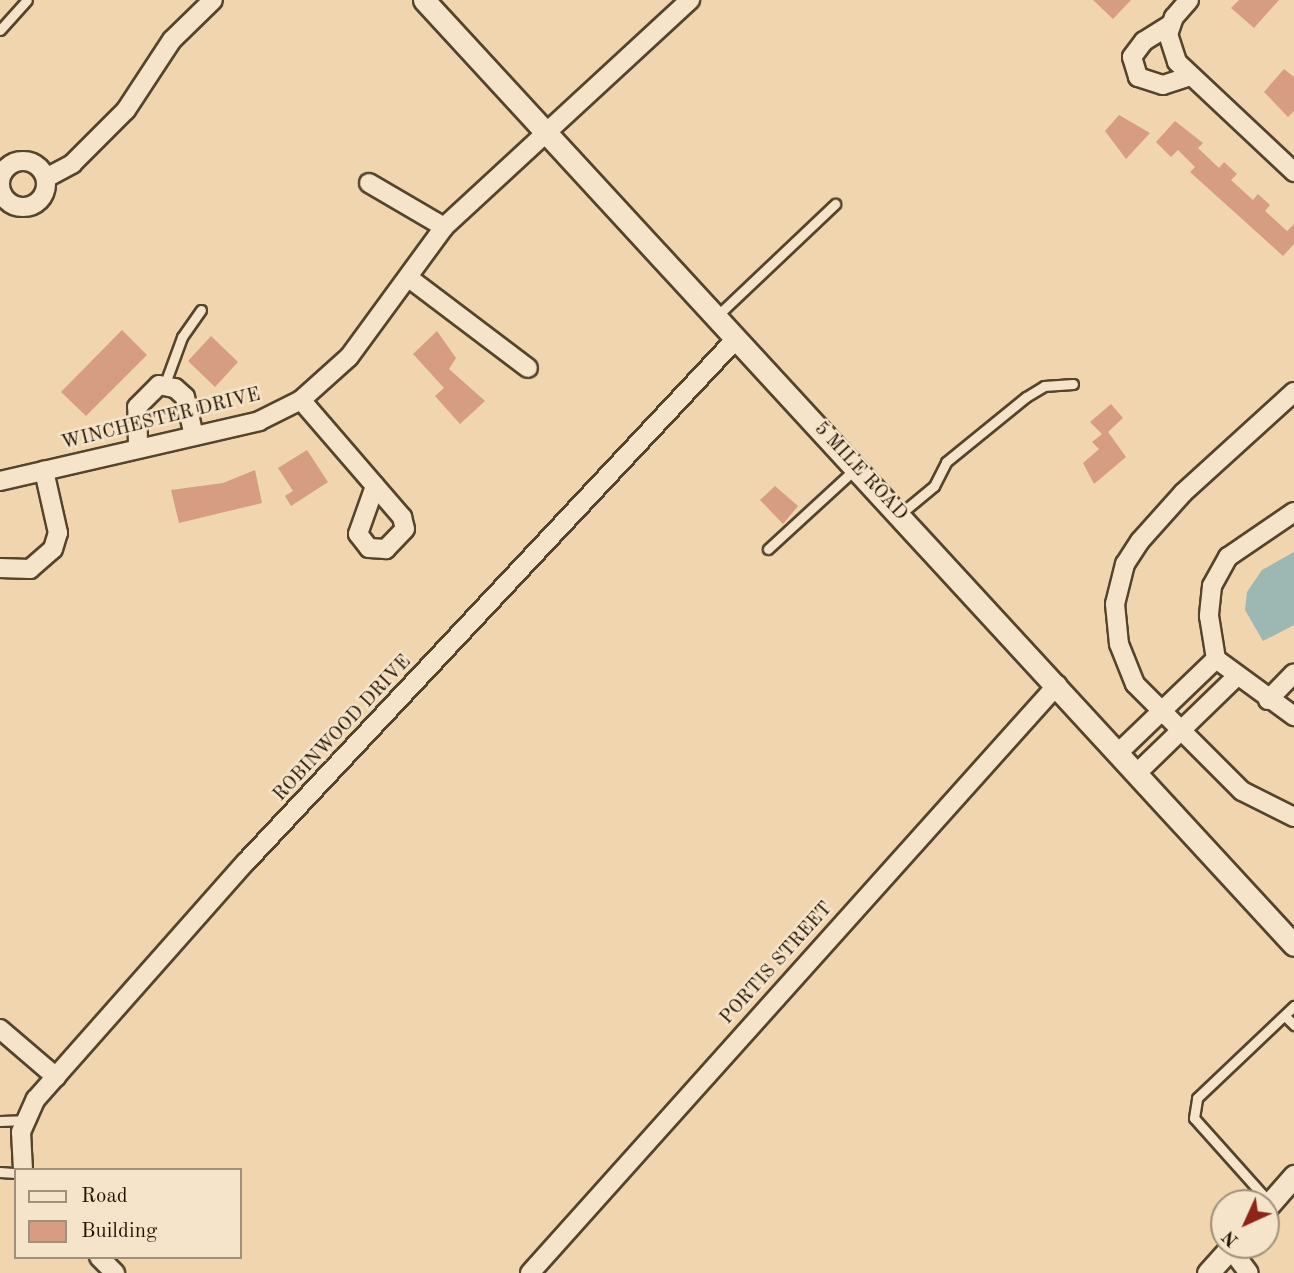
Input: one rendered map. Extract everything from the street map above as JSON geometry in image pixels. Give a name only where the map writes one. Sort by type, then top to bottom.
[{"type":"street","points":[[46,178],[72,164],[126,110],[172,40],[213,0]]},
{"type":"street","name":"5 MILE ROAD","points":[[424,0],[1294,945]]},
{"type":"street","name":"WINCHESTER DRIVE","points":[[0,481],[138,446],[259,421],[301,400],[349,357],[409,278],[423,249],[444,227],[690,0]]},
{"type":"street","points":[[1189,0],[1170,25],[1144,41],[1132,57],[1138,78],[1163,85],[1191,76]]},
{"type":"street","points":[[1170,25],[1171,52],[1191,76],[1294,172]]},
{"type":"street","points":[[369,183],[444,227]]},
{"type":"street","points":[[409,278],[528,368]]},
{"type":"street","name":"ROBINWOOD DRIVE","points":[[23,1168],[20,1148],[25,1120],[56,1077],[246,862],[736,339]]},
{"type":"street","points":[[138,446],[136,407],[145,394],[164,386],[185,397],[194,436]]},
{"type":"street","points":[[1294,392],[1183,493],[1125,564],[1115,604],[1119,644],[1135,684],[1242,791],[1294,817]]},
{"type":"street","points":[[301,400],[375,486]]},
{"type":"street","points":[[0,568],[30,569],[52,549],[58,533],[44,471]]},
{"type":"street","points":[[1294,512],[1243,543],[1221,568],[1209,603],[1216,659],[1235,678],[1294,716]]},
{"type":"street","points":[[1118,753],[1216,659]]},
{"type":"street","points":[[1268,700],[1294,673]]},
{"type":"street","points":[[1137,773],[1235,678]]},
{"type":"street","name":"PORTIS STREET","points":[[530,1273],[1056,685]]},
{"type":"street","points":[[0,1029],[56,1077]]},
{"type":"street","points":[[1280,1192],[1294,1176]]},
{"type":"street","points":[[101,1259],[115,1273]]},
{"type":"street","points":[[1208,1273],[1220,1259]]},
{"type":"lane","points":[[0,30],[27,0]]},
{"type":"lane","points":[[717,317],[835,204]]},
{"type":"lane","points":[[164,386],[182,337],[201,310]]},
{"type":"lane","points":[[899,515],[934,486],[946,462],[1026,397],[1044,386],[1073,384]]},
{"type":"lane","points":[[768,549],[856,468]]},
{"type":"lane","points":[[1254,1189],[1194,1118],[1198,1098],[1294,1006]]},
{"type":"lane","points":[[1285,1016],[1294,1025]]},
{"type":"lane","points":[[0,1121],[25,1120]]},
{"type":"water","points":[[1294,552],[1294,625],[1263,641],[1245,610],[1247,592],[1262,570]]},
{"type":"building","points":[[1093,0],[1131,0],[1113,19]]},
{"type":"building","points":[[1239,0],[1279,0],[1254,28],[1231,8]]},
{"type":"building","points":[[1284,69],[1294,77],[1294,111],[1288,117],[1264,92]]},
{"type":"building","points":[[1119,115],[1150,133],[1126,159],[1105,131]]},
{"type":"building","points":[[1175,121],[1203,143],[1198,148],[1219,168],[1224,162],[1237,174],[1231,180],[1253,200],[1258,194],[1270,205],[1265,211],[1287,231],[1294,224],[1294,244],[1283,256],[1190,172],[1195,167],[1178,150],[1171,157],[1156,142]]},
{"type":"building","points":[[122,330],[147,355],[86,416],[61,392]]},
{"type":"building","points":[[437,331],[456,358],[449,369],[485,401],[460,424],[435,396],[444,388],[413,354]]},
{"type":"building","points":[[211,336],[238,362],[215,387],[188,361]]},
{"type":"building","points":[[1111,404],[1123,418],[1108,432],[1126,457],[1094,484],[1083,463],[1099,449],[1092,442],[1102,434],[1090,422]]},
{"type":"building","points":[[307,450],[328,482],[291,506],[285,496],[293,491],[278,468]]},
{"type":"building","points":[[255,470],[262,503],[179,523],[171,490],[223,483]]},
{"type":"building","points":[[775,486],[798,506],[783,524],[760,500]]}]
